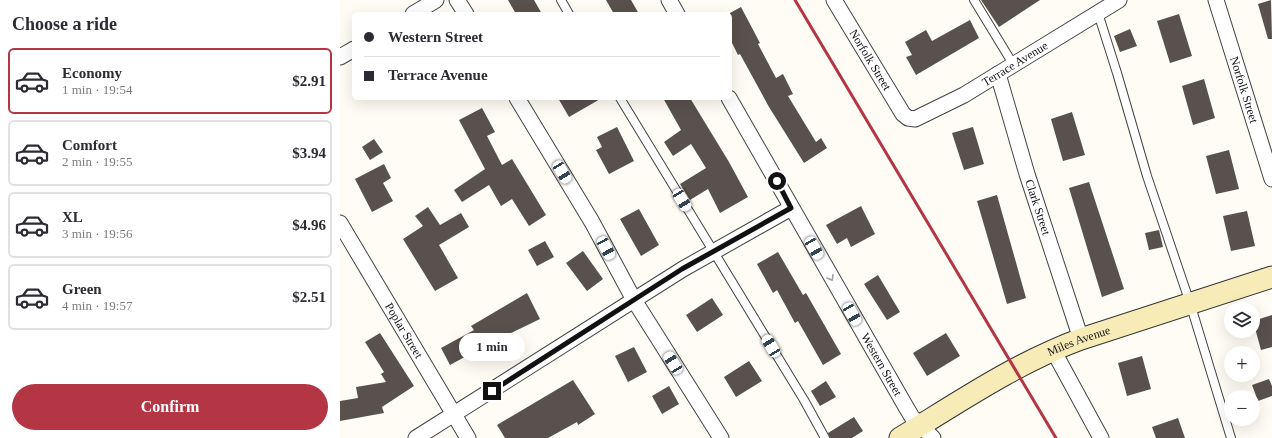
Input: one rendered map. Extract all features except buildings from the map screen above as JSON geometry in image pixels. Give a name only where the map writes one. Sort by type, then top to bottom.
[{"type":"street","points":[[416,12],[436,0]]},
{"type":"street","points":[[457,0],[465,12]]},
{"type":"street","points":[[669,0],[677,12]]},
{"type":"street","name":"Norfolk Street","points":[[834,0],[903,114],[908,118]]},
{"type":"street","name":"Terrace Avenue","points":[[908,118],[915,119],[939,108],[998,74],[1119,0]]},
{"type":"street","name":"Norfolk Street","points":[[1216,0],[1272,179]]},
{"type":"street","points":[[340,57],[352,50]]},
{"type":"street","name":"Clark Street","points":[[998,74],[1028,174],[1081,339]]},
{"type":"street","points":[[518,100],[592,222],[634,300],[721,438]]},
{"type":"street","name":"Western Street","points":[[730,100],[906,407],[927,432]]},
{"type":"street","points":[[416,438],[634,300],[791,208]]},
{"type":"street","name":"Poplar Street","points":[[340,223],[468,438]]},
{"type":"street","name":"Miles Avenue","points":[[900,438],[927,432],[1023,364],[1052,350],[1190,303],[1272,278]]},
{"type":"street","points":[[1052,350],[1102,438]]},
{"type":"lane","points":[[561,0],[568,12]]},
{"type":"lane","points":[[974,0],[1013,64]]},
{"type":"lane","points":[[1098,13],[1147,176],[1190,303],[1231,438]]},
{"type":"lane","points":[[621,100],[804,400],[825,438]]},
{"type":"railway","points":[[795,0],[1056,438]]},
{"type":"route","points":[[492,391],[682,269],[791,208],[777,181]]}]
